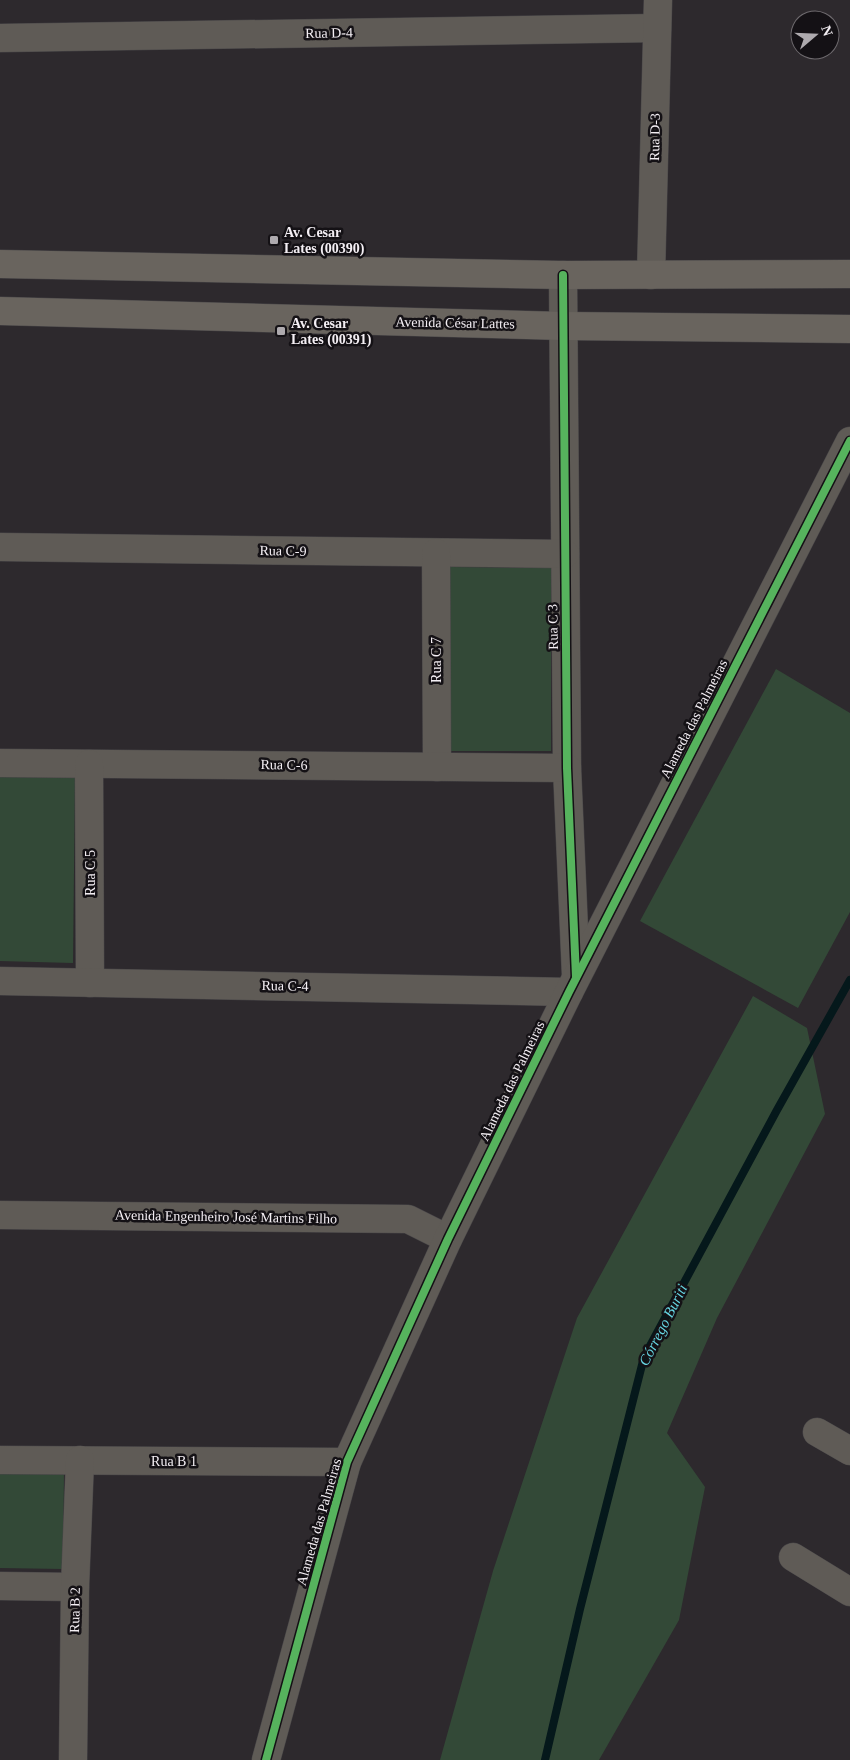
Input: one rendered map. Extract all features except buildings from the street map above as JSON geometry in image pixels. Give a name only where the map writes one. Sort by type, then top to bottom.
[{"type":"main road","points":[[0,264],[563,275],[850,274]]},
{"type":"main road","name":"Avenida César Lattes","points":[[0,311],[563,326],[850,328]]},
{"type":"street","name":"Rua D-3","points":[[651,275],[658,0]]},
{"type":"street","name":"Rua D-4","points":[[0,38],[657,28]]},
{"type":"street","name":"Rua C 3","points":[[563,275],[567,768],[573,985]]},
{"type":"street","name":"Alameda das Palmeiras","points":[[266,1760],[347,1462],[448,1240],[573,985],[850,440]]},
{"type":"street","name":"Rua C-9","points":[[0,547],[565,554]]},
{"type":"street","name":"Rua C 7","points":[[436,553],[437,767]]},
{"type":"street","name":"Rua C-6","points":[[0,763],[567,768]]},
{"type":"street","name":"Rua C 5","points":[[89,764],[90,983]]},
{"type":"street","name":"Rua C-4","points":[[0,981],[573,985]]},
{"type":"street","name":"Avenida Engenheiro José Martins Filho","points":[[0,1215],[408,1219],[448,1240]]},
{"type":"street","points":[[817,1432],[850,1451]]},
{"type":"street","name":"Rua B 1","points":[[0,1460],[347,1462]]},
{"type":"street","name":"Rua B 2","points":[[73,1760],[75,1587],[80,1460]]},
{"type":"street","points":[[793,1557],[850,1592]]},
{"type":"street","points":[[0,1586],[75,1587]]},
{"type":"green space","points":[[450,567],[551,568],[551,751],[450,751]]},
{"type":"green space","points":[[776,669],[850,713],[850,912],[798,1008],[640,921]]},
{"type":"green space","points":[[0,775],[75,777],[73,963],[0,961]]},
{"type":"green space","points":[[753,996],[807,1028],[825,1114],[717,1318],[667,1433],[705,1487],[679,1620],[599,1760],[440,1760],[493,1571],[577,1318]]},
{"type":"green space","points":[[0,1470],[64,1471],[63,1569],[0,1568]]},
{"type":"waterway","name":"Córrego Buriti","points":[[545,1760],[580,1609],[644,1357],[777,1110],[850,980]]},
{"type":"cycle path","points":[[563,275],[567,768],[576,977]]},
{"type":"cycle path","points":[[266,1760],[347,1462],[448,1239],[569,992],[850,441]]},
{"type":"place","name":"Av. Cesar Lates (00390)","points":[[274,240]]},
{"type":"place","name":"Av. Cesar Lates (00391)","points":[[281,331]]}]
